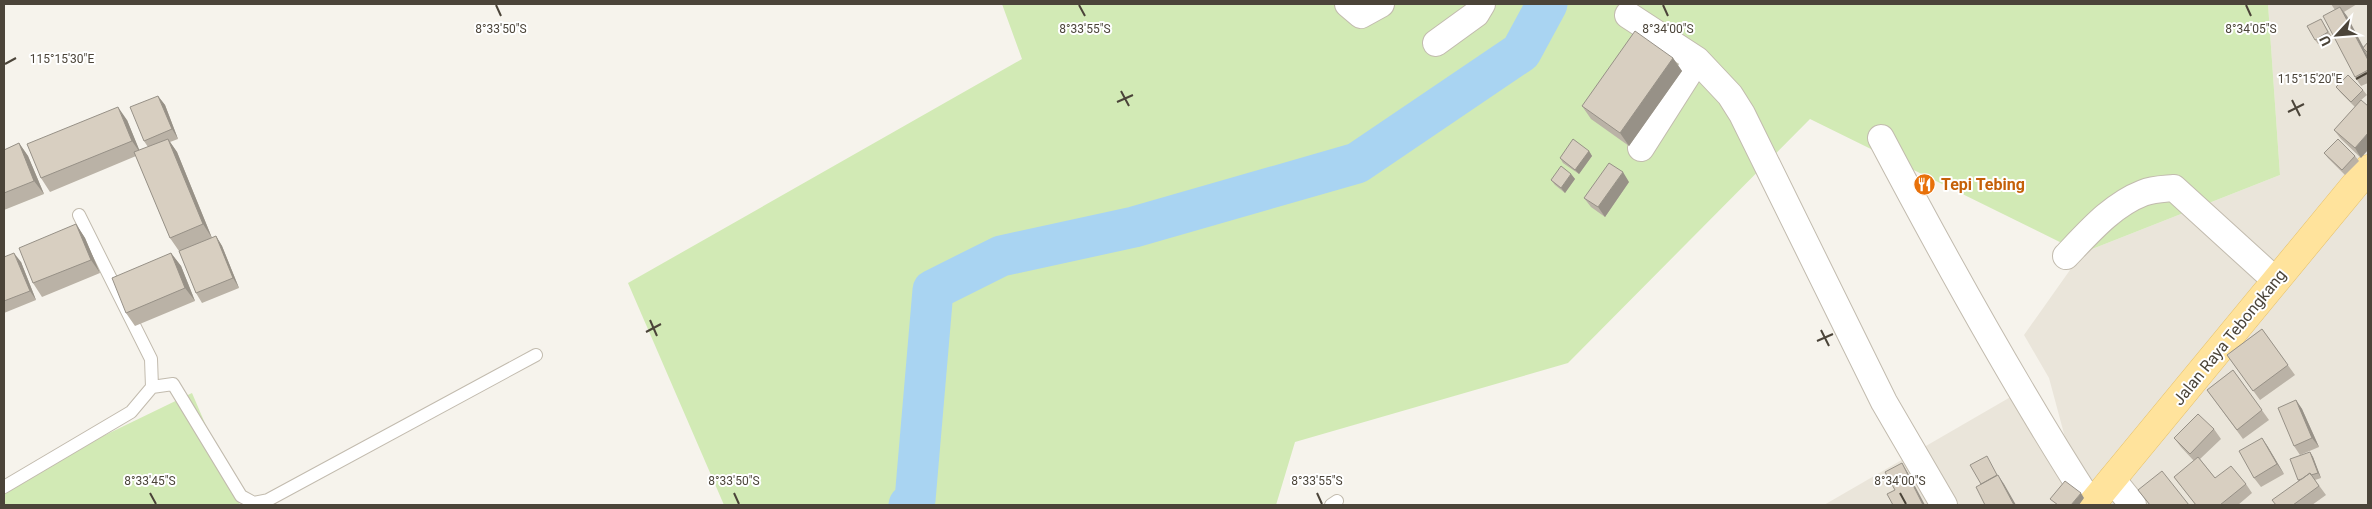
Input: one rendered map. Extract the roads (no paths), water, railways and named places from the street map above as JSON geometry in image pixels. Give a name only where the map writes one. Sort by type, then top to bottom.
[{"type":"main road","name":"Jalan Raya Tebongkang","points":[[2091,505],[2368,169]]},
{"type":"street","points":[[1348,4],[1361,16],[1381,4]]},
{"type":"street","points":[[1436,43],[1476,14],[1482,4]]},
{"type":"street","points":[[1628,15],[1697,60],[1730,96],[1742,114],[1884,402],[1944,505]]},
{"type":"street","points":[[1642,148],[1697,60]]},
{"type":"street","points":[[1881,138],[1934,239],[2020,390],[2091,505]]},
{"type":"street","points":[[2066,256],[2102,219],[2122,205],[2144,192],[2174,188],[2275,280]]},
{"type":"street","points":[[2112,479],[2133,505]]},
{"type":"lane","points":[[79,215],[151,359],[152,387]]},
{"type":"lane","points":[[4,487],[131,412],[152,387],[173,384],[241,496],[254,503],[268,500],[536,355]]},
{"type":"waterway","points":[[909,505],[915,500],[933,290],[1001,256],[1134,227],[1357,163],[1521,52],[1547,4]]},
{"type":"place","name":"Tepi Tebing","points":[[1925,184]]}]
